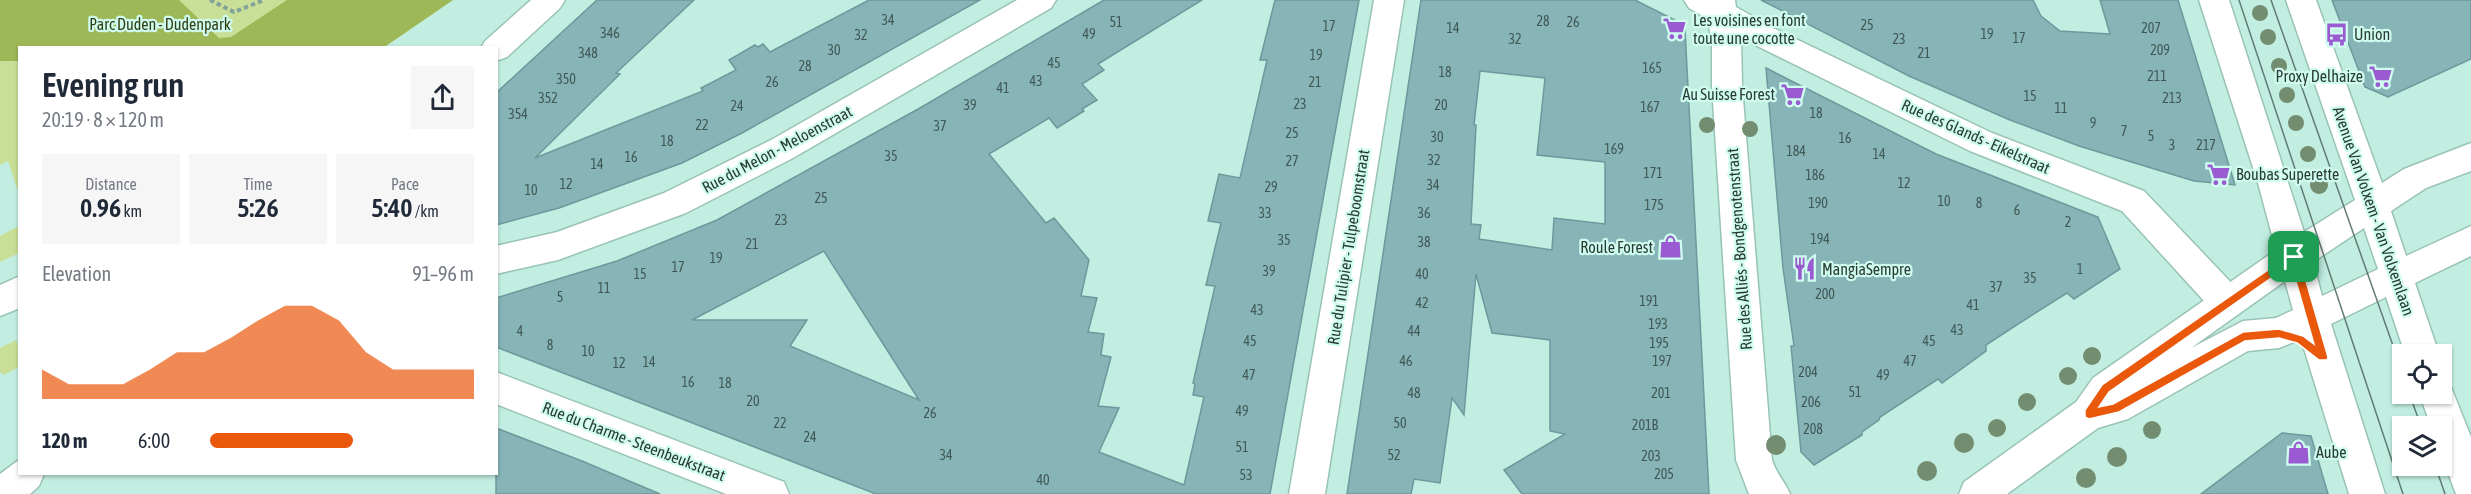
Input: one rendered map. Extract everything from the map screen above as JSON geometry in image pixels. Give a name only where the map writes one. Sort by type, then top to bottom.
[{"type":"street","points":[[498,47],[550,0]]},
{"type":"street","name":"Rue du Melon - Meloenstraat","points":[[498,260],[558,246],[675,203],[782,149],[1041,0]]},
{"type":"street","name":"Rue du Tulipier - Tulpeboomstraat","points":[[1307,494],[1389,0]]},
{"type":"street","points":[[2214,0],[2274,183],[2323,357],[2367,494]]},
{"type":"street","name":"Avenue Van Volxem - Van Volxemlaan","points":[[2301,0],[2419,344]]},
{"type":"street","name":"Rue des Glands - Eikelstraat","points":[[1714,4],[1762,36],[1982,142],[2133,201],[2227,302]]},
{"type":"street","name":"Rue des Alliés - Bondgenotenstraat","points":[[1714,4],[1727,46],[1727,86],[1754,460],[1760,479],[1772,494]]},
{"type":"street","points":[[1977,494],[2089,414],[2105,389],[2227,302],[2415,177],[2446,168],[2471,156]]},
{"type":"street","points":[[2089,414],[2115,408],[2243,336],[2279,333],[2471,240]]},
{"type":"street","points":[[0,301],[18,292]]},
{"type":"street","points":[[2279,333],[2300,339],[2323,357]]},
{"type":"street","name":"Rue du Charme - Steenbeukstraat","points":[[498,389],[771,494]]},
{"type":"street","points":[[2441,404],[2471,488]]},
{"type":"street","points":[[4,494],[25,475]]},
{"type":"path","points":[[210,0],[234,12],[264,0]]},
{"type":"green space","name":"Parc Duden - Dudenpark","points":[[0,0],[453,0],[386,46],[18,46],[18,191],[8,161],[0,165]]},
{"type":"green space","name":"Parc Duden - Dudenpark","points":[[0,0],[179,0],[219,38],[231,37],[287,0],[453,0],[386,46],[18,46],[18,61],[0,61]]},
{"type":"green space","points":[[18,227],[18,253],[0,262],[0,236]]},
{"type":"green space","points":[[16,340],[18,346],[18,368],[4,375],[0,372],[0,348]]},
{"type":"building","points":[[597,0],[694,0],[616,73],[620,74],[535,158],[703,91],[701,88],[736,70],[729,60],[755,45],[758,47],[763,44],[770,52],[869,0],[980,0],[742,133],[682,163],[559,208],[498,224],[498,91]]},
{"type":"building","points":[[1104,0],[1202,0],[1098,64],[1104,70],[1082,84],[1097,100],[1082,109],[1084,111],[1057,128],[1049,118],[989,154],[1046,223],[1054,218],[1089,260],[1081,296],[1097,298],[1088,332],[1104,334],[1101,355],[1111,357],[1098,406],[1119,408],[1099,452],[1184,485],[1204,397],[1193,395],[1195,384],[1193,383],[1215,286],[1206,285],[1221,223],[1208,221],[1219,174],[1240,178],[1267,60],[1260,60],[1275,0],[1359,0],[1270,494],[876,494],[498,348],[498,297],[617,261],[717,220],[920,108]],"holes":[[[824,251],[919,400],[790,346],[807,320],[692,320]]]},
{"type":"building","points":[[1421,0],[1635,0],[1679,22],[1685,29],[1709,494],[1522,494],[1504,470],[1565,434],[1550,431],[1550,340],[1492,333],[1476,274],[1464,415],[1452,398],[1440,483],[1414,479],[1411,494],[1347,494]],"holes":[[[1480,71],[1545,78],[1537,155],[1605,162],[1605,224],[1554,218],[1552,250],[1479,239],[1481,225],[1471,224],[1476,125],[1474,125]]]},
{"type":"building","points":[[1761,0],[2033,0],[2041,16],[2060,31],[2110,34],[2100,0],[2178,0],[2235,185],[2194,181],[2079,146],[2010,120],[1909,76]]},
{"type":"building","points":[[2332,0],[2471,0],[2471,59],[2388,97],[2365,87]]},
{"type":"building","points":[[1766,68],[1936,154],[2098,217],[2120,269],[2074,299],[2067,293],[2015,326],[1986,345],[1986,351],[1942,383],[1938,379],[1880,417],[1862,432],[1862,435],[1814,465],[1801,452],[1791,346],[1794,346],[1783,268]]},
{"type":"building","points":[[498,429],[660,494],[496,494]]},
{"type":"building","points":[[2282,433],[2311,436],[2328,494],[2201,494]]},
{"type":"tram line","points":[[2239,0],[2403,494]]},
{"type":"tram line","points":[[2271,0],[2392,344]]},
{"type":"tram line","points":[[2413,404],[2417,416]]},
{"type":"tram line","points":[[2439,476],[2445,494]]},
{"type":"place","name":"Les voisines en font toute une cocotte","points":[[1675,29]]},
{"type":"place","name":"Union","points":[[2336,34]]},
{"type":"place","name":"Proxy Delhaize","points":[[2381,76]]},
{"type":"place","name":"Au Suisse Forest","points":[[1793,94]]},
{"type":"place","name":"Boubas Superette","points":[[2218,174]]},
{"type":"place","name":"Roule Forest","points":[[1671,247]]},
{"type":"place","name":"MangiaSempre","points":[[1804,269]]},
{"type":"place","name":"Aube","points":[[2298,452]]},
{"type":"route","points":[[2294,257],[2323,357],[2300,339],[2279,333],[2243,336],[2115,408],[2089,414],[2105,389],[2294,257]]}]
